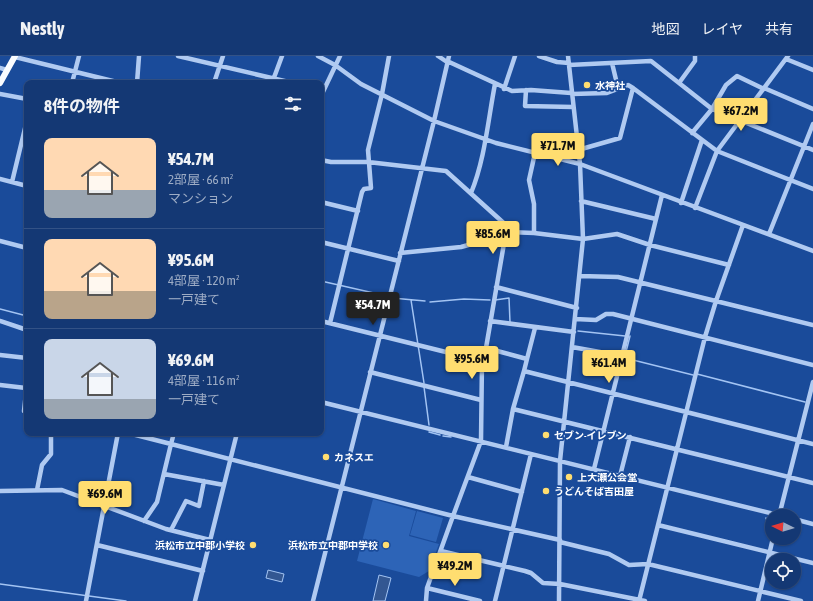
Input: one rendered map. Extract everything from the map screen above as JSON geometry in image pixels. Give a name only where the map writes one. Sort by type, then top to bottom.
[{"type":"main road","points":[[0,83],[3,69],[15,57]]},
{"type":"street","points":[[73,80],[78,56]]},
{"type":"street","points":[[137,80],[139,56]]},
{"type":"street","points":[[178,56],[269,80]]},
{"type":"street","points":[[215,80],[223,56]]},
{"type":"street","points":[[272,80],[282,56]]},
{"type":"street","points":[[318,56],[335,65],[361,84],[434,121],[511,148],[580,164],[681,203],[813,251]]},
{"type":"street","points":[[324,86],[340,56]]},
{"type":"street","points":[[330,323],[364,189],[371,188],[368,150],[382,94],[389,56]]},
{"type":"street","points":[[438,56],[504,89],[512,91],[526,90],[572,93],[607,92],[628,85],[717,150],[813,189]]},
{"type":"street","points":[[504,89],[515,56]]},
{"type":"street","points":[[539,56],[569,64],[651,61],[712,109],[813,150]]},
{"type":"street","points":[[559,601],[560,461],[576,319],[583,239],[580,164],[568,56]]},
{"type":"street","points":[[679,83],[695,60],[695,56]]},
{"type":"street","points":[[15,57],[110,80]]},
{"type":"street","points":[[695,208],[717,150],[787,58],[813,70]]},
{"type":"street","points":[[313,601],[343,487],[370,372],[434,121],[447,60]]},
{"type":"street","points":[[612,63],[613,74],[618,88]]},
{"type":"street","points":[[692,133],[712,109],[726,85],[737,76],[813,109]]},
{"type":"street","points":[[471,193],[486,139],[487,124],[495,84]]},
{"type":"street","points":[[578,150],[620,138],[633,88]]},
{"type":"street","points":[[526,90],[525,106],[573,107]]},
{"type":"street","points":[[0,94],[24,98]]},
{"type":"street","points":[[769,234],[813,124]]},
{"type":"street","points":[[12,182],[24,132]]},
{"type":"street","points":[[681,203],[702,140]]},
{"type":"street","points":[[534,233],[534,204],[529,180],[535,153]]},
{"type":"street","points":[[324,161],[368,162],[422,167],[446,171],[507,226],[486,348],[482,361],[481,441],[427,588],[426,601]]},
{"type":"street","points":[[0,179],[24,185]]},
{"type":"street","points":[[594,470],[662,195]]},
{"type":"street","points":[[581,201],[656,219]]},
{"type":"street","points":[[324,203],[358,211]]},
{"type":"street","points":[[639,600],[705,337],[743,225]]},
{"type":"street","points":[[400,253],[461,247],[505,234],[534,233],[583,239],[617,234],[650,245],[729,265]]},
{"type":"street","points":[[0,241],[24,247]]},
{"type":"street","points":[[324,243],[399,261]]},
{"type":"street","points":[[580,276],[618,277],[813,325]]},
{"type":"street","points":[[496,287],[577,308]]},
{"type":"street","points":[[576,319],[596,320],[606,314],[631,318],[813,365]]},
{"type":"street","points":[[0,321],[24,329]]},
{"type":"street","points":[[490,321],[574,332]]},
{"type":"street","points":[[324,322],[482,361]]},
{"type":"street","points":[[506,447],[513,409],[535,328]]},
{"type":"street","points":[[572,347],[622,356]]},
{"type":"street","points":[[486,348],[527,359]]},
{"type":"street","points":[[0,355],[24,358]]},
{"type":"street","points":[[524,371],[813,444]]},
{"type":"street","points":[[370,372],[481,400]]},
{"type":"street","points":[[782,509],[813,382]]},
{"type":"street","points":[[0,385],[24,388]]},
{"type":"street","points":[[324,403],[765,512]]},
{"type":"street","points":[[513,409],[813,483]]},
{"type":"street","points":[[37,490],[42,465],[51,454],[51,436]]},
{"type":"street","points":[[87,598],[117,436]]},
{"type":"street","points":[[140,436],[453,516],[560,541],[609,554],[629,565],[648,564],[800,601]]},
{"type":"street","points":[[144,521],[157,502],[173,436]]},
{"type":"street","points":[[195,601],[236,436]]},
{"type":"street","points":[[620,476],[630,437]]},
{"type":"street","points":[[495,601],[531,454]]},
{"type":"street","points":[[164,474],[224,485]]},
{"type":"street","points":[[468,477],[522,492]]},
{"type":"street","points":[[170,530],[186,502],[200,506],[204,482]]},
{"type":"street","points":[[0,490],[62,490],[170,530],[210,540]]},
{"type":"street","points":[[801,521],[813,524]]},
{"type":"street","points":[[658,525],[770,553],[772,545]]},
{"type":"street","points":[[97,545],[203,571]]},
{"type":"street","points":[[441,551],[531,573],[544,583],[560,584],[645,601]]},
{"type":"street","points":[[801,560],[813,563]]},
{"type":"street","points":[[758,601],[765,574]]},
{"type":"street","points":[[427,588],[480,601]]},
{"type":"shaded area","points":[[373,499],[416,511],[409,536],[439,544],[429,571],[419,577],[357,561]]},
{"type":"shaded area","points":[[417,511],[443,518],[436,542],[410,535]]},
{"type":"shaded area","points":[[268,570],[284,574],[282,582],[266,578]]},
{"type":"shaded area","points":[[379,575],[391,578],[385,601],[373,601]]},
{"type":"waterway","points":[[324,282],[387,296]]},
{"type":"waterway","points":[[392,298],[425,301]]},
{"type":"waterway","points":[[495,300],[509,298],[510,322]]},
{"type":"waterway","points":[[430,302],[464,299],[490,300]]},
{"type":"waterway","points":[[411,300],[424,383]]},
{"type":"waterway","points":[[0,309],[24,315]]},
{"type":"waterway","points":[[578,331],[625,336]]},
{"type":"waterway","points":[[625,356],[630,336]]},
{"type":"waterway","points":[[625,358],[693,375]]},
{"type":"waterway","points":[[697,374],[805,402]]},
{"type":"waterway","points":[[424,387],[429,425]]},
{"type":"waterway","points":[[429,432],[440,435]]},
{"type":"waterway","points":[[443,436],[451,437]]},
{"type":"waterway","points":[[0,584],[126,601]]},
{"type":"place","name":"水神社","points":[[587,85]]},
{"type":"place","name":"セブン-イレブン","points":[[546,435]]},
{"type":"place","name":"カネスエ","points":[[326,457]]},
{"type":"place","name":"上大瀬公会堂","points":[[569,477]]},
{"type":"place","name":"うどんそば吉田屋","points":[[546,491]]},
{"type":"place","name":"浜松市立中郡小学校","points":[[253,545]]},
{"type":"place","name":"浜松市立中郡中学校","points":[[386,545]]}]
